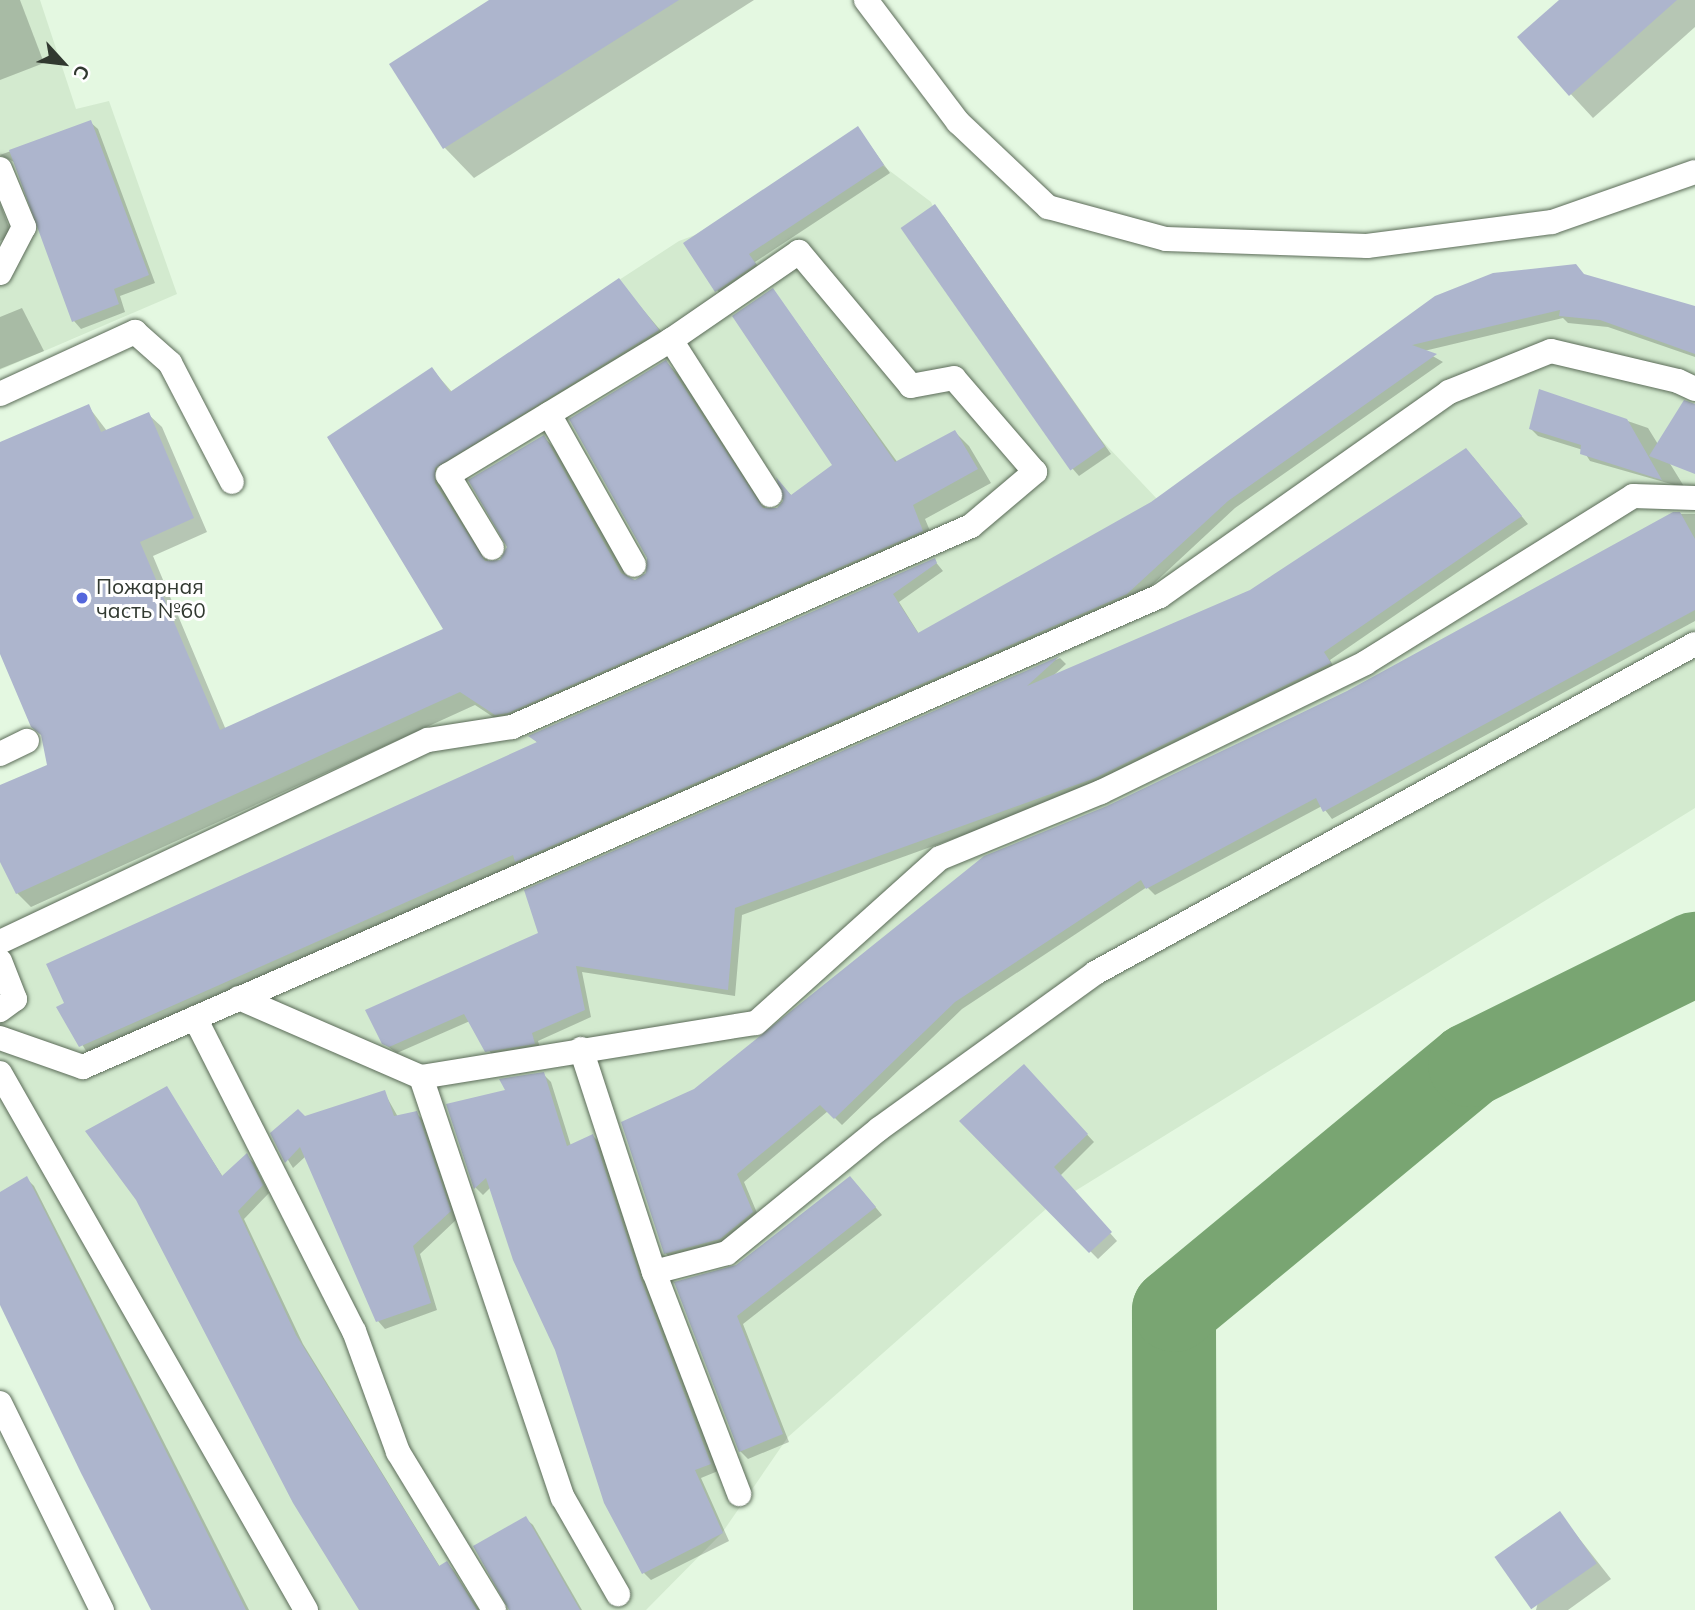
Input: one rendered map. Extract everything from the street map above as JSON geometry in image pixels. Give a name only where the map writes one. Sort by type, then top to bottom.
[{"type":"lane","points":[[866,0],[958,122],[1048,207],[1166,239],[1367,246],[1552,222],[1695,172]]},
{"type":"lane","points":[[0,169],[24,227],[0,273]]},
{"type":"lane","points":[[0,942],[428,740],[512,727],[971,527],[1035,472],[954,378],[911,386],[799,252],[671,340],[448,475],[492,548]]},
{"type":"lane","points":[[0,394],[135,332],[170,363],[232,482]]},
{"type":"lane","points":[[671,340],[770,495]]},
{"type":"lane","points":[[0,1038],[83,1067],[1160,596],[1449,392],[1551,351],[1678,381],[1695,389]]},
{"type":"lane","points":[[549,414],[634,565]]},
{"type":"lane","points":[[239,998],[421,1077],[581,1049],[756,1023],[940,858],[1101,792],[1365,663],[1633,496],[1695,498]]},
{"type":"lane","points":[[654,1272],[727,1253],[879,1129],[1095,973],[1695,644]]},
{"type":"lane","points":[[0,754],[27,741]]},
{"type":"lane","points":[[0,961],[15,999],[0,1010]]},
{"type":"lane","points":[[195,1018],[354,1331],[398,1452],[494,1610]]},
{"type":"lane","points":[[581,1049],[654,1272],[739,1494]]},
{"type":"lane","points":[[0,1073],[306,1610]]},
{"type":"lane","points":[[421,1077],[564,1498],[618,1594]]},
{"type":"lane","points":[[0,1403],[102,1610]]},
{"type":"shaded area","points":[[0,0],[40,0],[76,109],[109,101],[177,294],[0,370]]},
{"type":"shaded area","points":[[882,165],[931,202],[976,307],[1158,500],[1478,305],[1585,292],[1695,328],[1695,808],[1046,1209],[788,1437],[722,1533],[646,1610],[233,1610],[0,1279],[0,848],[473,641],[382,473],[619,280],[679,241]]},
{"type":"building","points":[[489,0],[679,0],[443,149],[389,64]]},
{"type":"building","points":[[1559,0],[1677,0],[1569,96],[1517,37]]},
{"type":"building","points":[[91,120],[149,275],[114,289],[119,304],[72,322],[9,150]]},
{"type":"building","points":[[858,126],[884,165],[749,254],[756,264],[715,292],[683,243]]},
{"type":"building","points":[[935,204],[1105,446],[1070,471],[901,228]]},
{"type":"building","points":[[1576,264],[1584,274],[1695,306],[1695,354],[1600,320],[1559,316],[1560,310],[1412,345],[1437,354],[1228,501],[1127,594],[515,862],[513,855],[79,1047],[56,1007],[64,1003],[46,964],[537,742],[528,736],[935,558],[937,563],[893,594],[918,633],[1151,502],[1435,296],[1493,273]]},
{"type":"building","points":[[619,278],[659,330],[435,468],[435,483],[485,561],[500,560],[507,547],[468,480],[544,435],[621,573],[635,580],[646,573],[647,558],[569,419],[666,360],[763,508],[777,508],[783,501],[776,477],[791,495],[832,465],[732,316],[773,288],[895,462],[955,430],[978,469],[913,505],[923,531],[508,713],[495,715],[460,692],[16,894],[0,862],[0,785],[47,765],[41,735],[31,727],[0,654],[0,442],[89,404],[101,432],[149,412],[194,518],[140,542],[220,730],[443,629],[327,437],[432,367],[450,392]]},
{"type":"building","points":[[1539,389],[1627,419],[1662,480],[1580,454],[1581,445],[1529,429]]},
{"type":"building","points":[[1684,400],[1695,404],[1695,474],[1649,456]]},
{"type":"building","points":[[1466,448],[1522,516],[1324,652],[1331,663],[1095,778],[735,908],[728,990],[576,966],[585,1010],[532,1033],[535,1044],[485,1052],[464,1014],[389,1047],[382,1044],[365,1010],[538,933],[524,890],[1060,656],[1027,686],[1250,590]]},
{"type":"building","points":[[1673,512],[1680,512],[1695,539],[1695,610],[1323,812],[1316,798],[1146,889],[1141,880],[955,1002],[834,1119],[820,1105],[737,1174],[753,1212],[720,1239],[664,1254],[621,1122],[694,1089],[984,856],[1107,806],[1347,691]]},
{"type":"building","points":[[1024,1064],[1088,1134],[1054,1167],[1112,1232],[1089,1253],[959,1121]]},
{"type":"building","points":[[544,1072],[567,1146],[593,1134],[640,1277],[711,1464],[695,1470],[723,1533],[642,1574],[604,1503],[555,1350],[513,1260],[486,1178],[474,1189],[446,1104],[505,1090],[499,1079]]},
{"type":"building","points":[[167,1086],[222,1176],[247,1153],[263,1185],[238,1211],[296,1335],[439,1566],[447,1561],[477,1610],[359,1610],[293,1503],[136,1200],[85,1131]]},
{"type":"building","points":[[385,1090],[394,1116],[417,1111],[451,1211],[413,1246],[431,1303],[376,1322],[300,1147],[285,1163],[270,1133],[298,1109],[305,1116]]},
{"type":"building","points":[[27,1176],[246,1610],[151,1610],[81,1473],[0,1305],[0,1192]]},
{"type":"building","points":[[850,1176],[876,1207],[737,1316],[783,1434],[739,1452],[674,1282],[736,1265]]},
{"type":"building","points":[[1560,1511],[1597,1563],[1531,1609],[1494,1557]]},
{"type":"building","points":[[526,1516],[580,1610],[509,1610],[473,1546]]},
{"type":"waterway","points":[[1175,1610],[1174,1310],[1470,1065],[1695,954]]},
{"type":"place","name":"Пожарная часть №60","points":[[82,598]]}]
